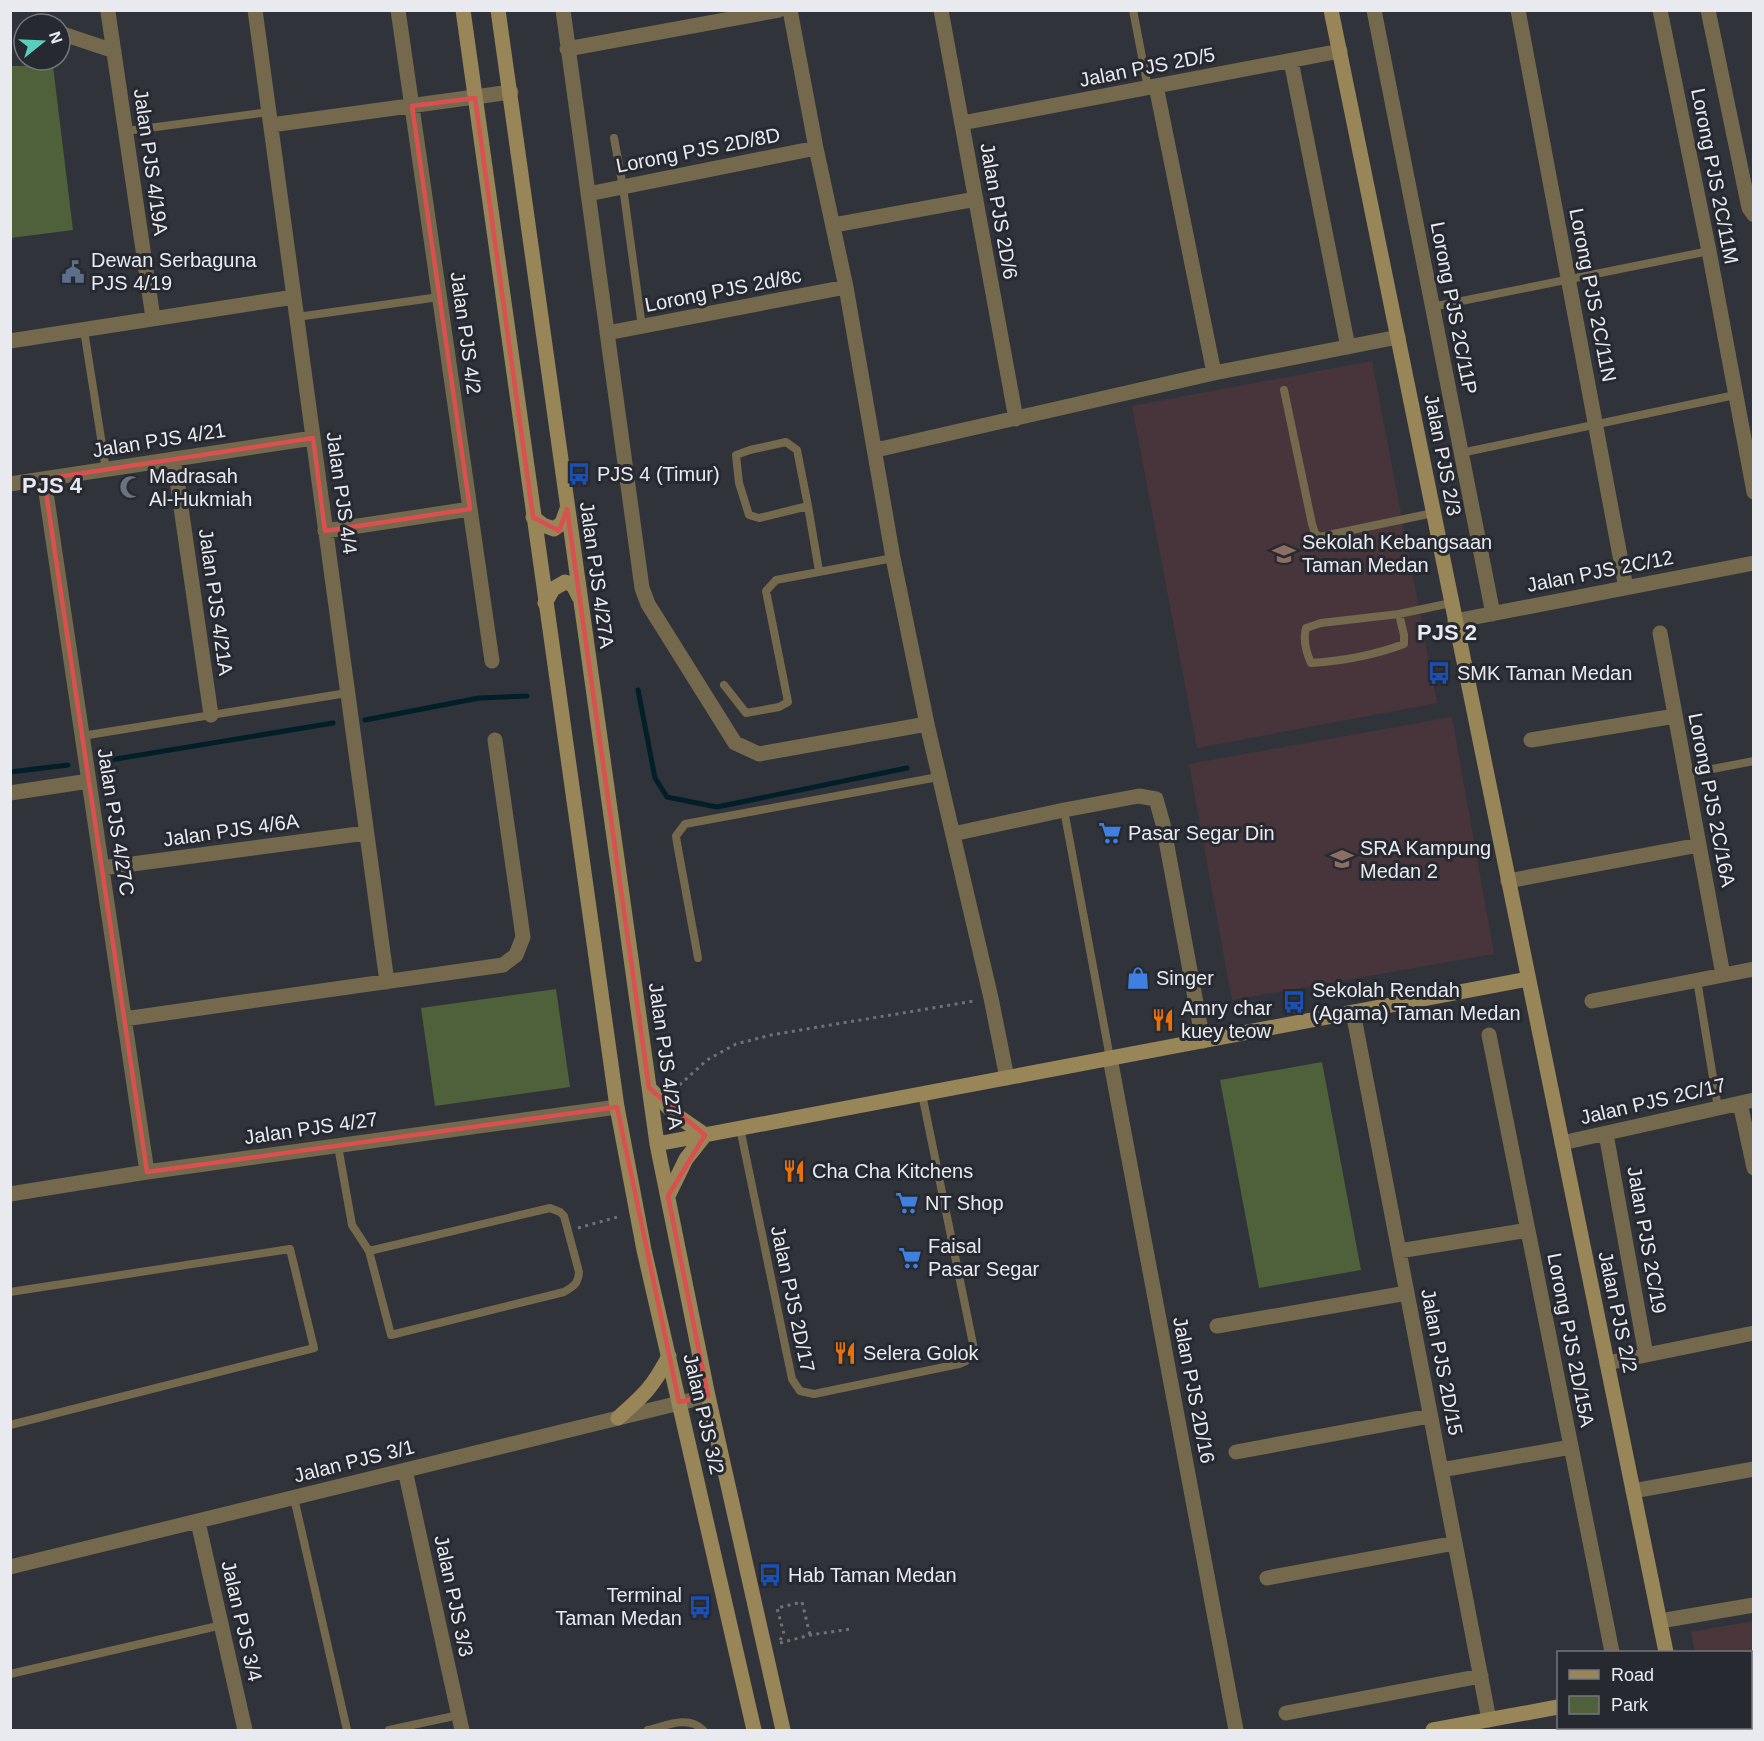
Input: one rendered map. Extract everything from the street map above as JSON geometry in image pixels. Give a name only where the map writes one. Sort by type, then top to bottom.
[{"type":"main road","points":[[463,10],[617,1107]]},
{"type":"main road","name":"Jalan PJS 4/27A","points":[[498,10],[657,1144]]},
{"type":"main road","name":"Jalan PJS 2/3","points":[[1334,11],[1340,51],[1528,979]]},
{"type":"main road","points":[[533,517],[543,525],[554,529],[562,523],[567,509]]},
{"type":"main road","points":[[545,603],[554,589],[564,582],[573,585],[579,598]]},
{"type":"main road","points":[[657,1144],[1528,979]]},
{"type":"main road","name":"Jalan PJS 2/2","points":[[1528,979],[1666,1651]]},
{"type":"main road","points":[[649,1088],[676,1115],[705,1135]]},
{"type":"main road","name":"Jalan PJS 3/2","points":[[617,1107],[637,1212],[754,1731]]},
{"type":"main road","points":[[668,1196],[686,1159],[705,1135]]},
{"type":"main road","name":"Jalan PJS 3/2","points":[[657,1144],[708,1396],[783,1731]]},
{"type":"main road","points":[[618,1418],[648,1392],[669,1356]]},
{"type":"main road","points":[[1433,1731],[1490,1725],[1557,1707]]},
{"type":"street","name":"Jalan PJS 4/4","points":[[255,10],[387,982]]},
{"type":"street","name":"Jalan PJS 4/2","points":[[398,10],[492,661]]},
{"type":"street","points":[[563,10],[642,588],[648,604],[735,743],[759,754],[927,724]]},
{"type":"street","points":[[567,49],[779,10]]},
{"type":"street","points":[[790,10],[816,148],[846,287],[894,558],[927,724],[991,998],[1007,1078]]},
{"type":"street","name":"Jalan PJS 2D/6","points":[[941,10],[1016,419]]},
{"type":"street","name":"Lorong PJS 2C/11P","points":[[1374,10],[1493,614]]},
{"type":"street","name":"Lorong PJS 2C/11N","points":[[1518,10],[1626,588]]},
{"type":"street","name":"Lorong PJS 2C/11M","points":[[1660,10],[1754,492]]},
{"type":"street","points":[[1708,10],[1749,208],[1754,215]]},
{"type":"street","name":"Jalan PJS 4/19A","points":[[108,12],[153,318]]},
{"type":"street","points":[[72,37],[114,51]]},
{"type":"street","name":"Jalan PJS 2D/5","points":[[962,123],[1340,51]]},
{"type":"street","points":[[1291,62],[1348,347]]},
{"type":"street","points":[[1152,87],[1214,374]]},
{"type":"street","points":[[270,119],[412,106],[511,92]]},
{"type":"street","name":"Lorong PJS 2D/8D","points":[[588,194],[816,148]]},
{"type":"street","points":[[834,225],[976,199]]},
{"type":"street","name":"Lorong PJS 2d/8c","points":[[608,333],[846,287]]},
{"type":"street","points":[[10,341],[294,297]]},
{"type":"street","points":[[876,450],[1214,374],[1398,337]]},
{"type":"street","name":"Jalan PJS 4/21","points":[[10,484],[313,438]]},
{"type":"street","name":"Jalan PJS 4/21A","points":[[174,459],[211,715]]},
{"type":"street","name":"Jalan PJS 4/27C","points":[[44,479],[147,1172]]},
{"type":"street","points":[[326,531],[470,509]]},
{"type":"street","name":"Jalan PJS 2C/12","points":[[1455,621],[1754,563]]},
{"type":"street","name":"Lorong PJS 2C/16A","points":[[1660,633],[1723,975]]},
{"type":"street","points":[[1531,740],[1675,716]]},
{"type":"street","points":[[124,1019],[503,965],[516,955],[523,937],[495,740]]},
{"type":"street","points":[[10,793],[89,781]]},
{"type":"street","points":[[953,834],[1139,796],[1156,799],[1163,824],[1203,1041]]},
{"type":"street","name":"Jalan PJS 4/6A","points":[[102,868],[366,833]]},
{"type":"street","points":[[1509,881],[1699,844]]},
{"type":"street","points":[[1592,1001],[1754,969]]},
{"type":"street","name":"Jalan PJS 2D/15","points":[[1353,1012],[1490,1725]]},
{"type":"street","name":"Lorong PJS 2D/15A","points":[[1489,1035],[1612,1651]]},
{"type":"street","name":"Jalan PJS 2D/16","points":[[1110,1058],[1236,1731]]},
{"type":"street","points":[[1747,1102],[1754,1168]]},
{"type":"street","name":"Jalan PJS 2C/17","points":[[1562,1143],[1747,1102]]},
{"type":"street","name":"Jalan PJS 4/27","points":[[10,1194],[147,1172],[617,1107]]},
{"type":"street","name":"Jalan PJS 2C/19","points":[[1606,1134],[1646,1354]]},
{"type":"street","points":[[1399,1251],[1528,1230]]},
{"type":"street","points":[[1216,1326],[1407,1293]]},
{"type":"street","points":[[1607,1363],[1754,1333]]},
{"type":"street","name":"Jalan PJS 3/1","points":[[10,1567],[708,1396]]},
{"type":"street","points":[[1236,1452],[1431,1416]]},
{"type":"street","points":[[1441,1470],[1571,1447]]},
{"type":"street","points":[[1633,1491],[1754,1468]]},
{"type":"street","name":"Jalan PJS 3/3","points":[[405,1470],[462,1731]]},
{"type":"street","name":"Jalan PJS 3/4","points":[[198,1522],[222,1625],[241,1730]]},
{"type":"street","points":[[1267,1578],[1455,1543]]},
{"type":"street","points":[[1660,1621],[1754,1605]]},
{"type":"street","points":[[1286,1713],[1481,1676]]},
{"type":"lane","points":[[1133,10],[1152,87]]},
{"type":"lane","points":[[126,131],[270,119]]},
{"type":"lane","points":[[614,138],[642,327]]},
{"type":"lane","points":[[1432,307],[1709,252]]},
{"type":"lane","points":[[297,317],[439,297]]},
{"type":"lane","points":[[84,330],[106,470]]},
{"type":"lane","points":[[1284,390],[1312,524],[1319,537],[1433,513]]},
{"type":"lane","points":[[1461,453],[1735,395]]},
{"type":"lane","points":[[808,506],[759,518],[749,514],[739,483],[736,456],[750,450],[786,442],[797,450],[808,506],[819,572]]},
{"type":"lane","points":[[724,685],[746,713],[779,707],[788,702],[766,591],[776,580],[894,558]]},
{"type":"lane","points":[[1399,614],[1404,644],[1391,649],[1311,663],[1304,633],[1306,628],[1321,622],[1399,614],[1451,603]]},
{"type":"lane","points":[[82,736],[348,693]]},
{"type":"lane","points":[[1686,774],[1754,761]]},
{"type":"lane","points":[[698,958],[676,836],[685,824],[718,816],[938,777]]},
{"type":"lane","points":[[1064,810],[1110,1058]]},
{"type":"lane","points":[[1697,980],[1718,1108]]},
{"type":"lane","name":"Jalan PJS 2D/17","points":[[740,1128],[792,1379],[800,1391],[814,1394],[959,1364],[966,1361],[974,1349],[922,1094]]},
{"type":"lane","points":[[338,1146],[352,1225],[369,1251],[391,1335],[564,1292],[578,1281],[579,1272],[564,1216],[550,1208],[369,1251]]},
{"type":"lane","points":[[10,1292],[290,1249],[314,1348],[10,1425]]},
{"type":"lane","points":[[294,1498],[347,1731]]},
{"type":"lane","points":[[10,1674],[222,1625]]},
{"type":"lane","points":[[389,1731],[459,1714]]},
{"type":"lane","points":[[648,1731],[690,1722],[703,1731]]},
{"type":"path","points":[[661,1101],[707,1060],[736,1044],[771,1035],[991,998]]},
{"type":"path","points":[[568,1231],[637,1212]]},
{"type":"path","points":[[810,1635],[802,1602],[777,1608],[784,1634],[778,1643],[810,1635],[851,1629]]},
{"type":"highlighted area","points":[[475,98],[533,517],[559,531],[567,509],[649,1088],[705,1135],[668,1196],[708,1396],[679,1402],[617,1107],[147,1172],[44,479],[313,438],[325,531],[470,509],[412,106]]},
{"type":"shaded area","name":"Sekolah Kebangsaan Taman Medan","points":[[1372,361],[1437,703],[1197,748],[1132,406]]},
{"type":"shaded area","name":"SRA Kampung Medan 2","points":[[1452,717],[1494,954],[1232,1000],[1189,764]]},
{"type":"shaded area","points":[[1753,1621],[1753,1730],[1708,1729],[1752,1729],[1752,1651],[1695,1651],[1691,1632]]},
{"type":"shaded area","points":[[1648,1729],[1648,1730],[1554,1730]]},
{"type":"green space","points":[[10,66],[12,66],[12,72],[54,72],[73,230],[11,238]]},
{"type":"green space","points":[[556,989],[570,1087],[435,1106],[421,1008]]},
{"type":"green space","points":[[1322,1062],[1361,1270],[1259,1288],[1220,1080]]},
{"type":"waterway","points":[[638,690],[655,778],[667,797],[717,807],[907,768]]},
{"type":"waterway","points":[[365,720],[479,698],[527,696]]},
{"type":"waterway","points":[[110,760],[333,723]]},
{"type":"waterway","points":[[10,772],[68,765]]},
{"type":"place","name":"Dewan Serbaguna PJS 4/19","points":[[73,272]]},
{"type":"place","name":"PJS 4 (Timur)","points":[[579,474]]},
{"type":"place","name":"Madrasah Al-Hukmiah","points":[[131,487]]},
{"type":"place","name":"Sekolah Kebangsaan Taman Medan","points":[[1284,554]]},
{"type":"place","name":"SMK Taman Medan","points":[[1439,673]]},
{"type":"place","name":"Pasar Segar Din","points":[[1110,833]]},
{"type":"place","name":"SRA Kampung Medan 2","points":[[1342,859]]},
{"type":"place","name":"Singer","points":[[1138,978]]},
{"type":"place","name":"Sekolah Rendah (Agama) Taman Medan","points":[[1294,1002]]},
{"type":"place","name":"Amry char kuey teow","points":[[1163,1020]]},
{"type":"place","name":"Cha Cha Kitchens","points":[[794,1171]]},
{"type":"place","name":"NT Shop","points":[[907,1203]]},
{"type":"place","name":"Faisal Pasar Segar","points":[[910,1258]]},
{"type":"place","name":"Selera Golok","points":[[845,1353]]},
{"type":"place","name":"Hab Taman Medan","points":[[770,1575]]},
{"type":"place","name":"Terminal Taman Medan","points":[[700,1607]]},
{"type":"district","name":"PJS 4","points":[[52,485]]},
{"type":"district","name":"PJS 2","points":[[1447,632]]}]
